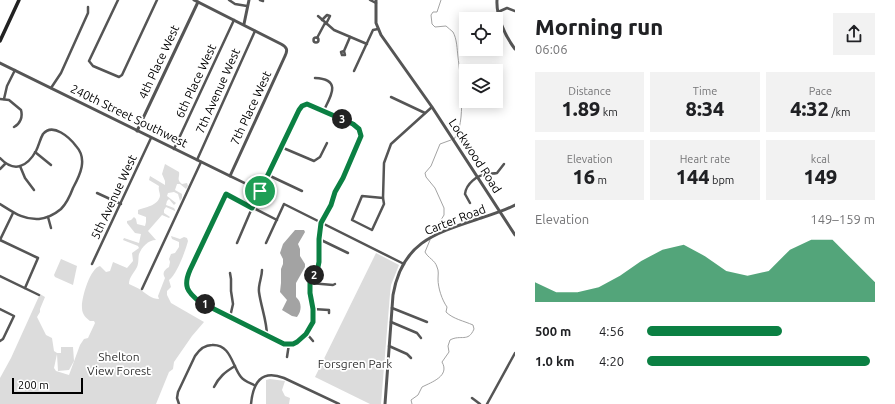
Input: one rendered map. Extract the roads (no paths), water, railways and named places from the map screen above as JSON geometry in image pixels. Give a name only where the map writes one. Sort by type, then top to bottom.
[{"type":"main road","points":[[0,41],[19,0]]},
{"type":"street","points":[[118,0],[90,59],[90,63],[93,66],[119,77],[122,75],[157,0]]},
{"type":"street","points":[[194,0],[255,30]]},
{"type":"street","points":[[229,0],[235,4],[247,6]]},
{"type":"street","points":[[244,24],[249,0]]},
{"type":"street","points":[[354,71],[374,30],[378,29],[376,23],[376,1],[370,0]]},
{"type":"street","points":[[497,0],[498,12],[507,8],[515,11]]},
{"type":"street","name":"4th Place West","points":[[137,131],[198,2]]},
{"type":"street","points":[[51,88],[61,73],[88,13],[88,8]]},
{"type":"street","points":[[318,16],[334,30],[367,44]]},
{"type":"street","points":[[317,38],[330,16],[326,16],[322,20]]},
{"type":"street","name":"6th Place West","points":[[174,149],[234,20]]},
{"type":"street","points":[[503,26],[508,40],[515,49]]},
{"type":"street","name":"Lockwood Road","points":[[378,29],[456,143],[515,235]]},
{"type":"street","name":"7th Place West","points":[[230,176],[285,56],[286,48],[255,30]]},
{"type":"street","name":"7th Avenue West","points":[[197,160],[255,30]]},
{"type":"street","points":[[344,51],[350,37]]},
{"type":"street","name":"240th Street Southwest","points":[[0,63],[260,191]]},
{"type":"street","points":[[14,127],[22,118],[22,112],[14,103],[2,99],[15,70]]},
{"type":"street","points":[[315,78],[321,78],[330,83],[333,87],[333,91],[324,110]]},
{"type":"street","points":[[391,97],[425,113]]},
{"type":"street","points":[[237,243],[252,208],[260,191],[302,106],[310,104],[353,124],[359,129],[361,133],[360,139],[343,178],[335,192],[331,205],[321,223],[319,262],[310,283],[313,322],[306,334],[297,342],[289,344],[284,344],[267,336],[200,302],[188,290],[186,282],[190,270],[226,194],[252,208],[277,220]]},
{"type":"street","points":[[383,198],[362,196],[352,220],[372,230],[384,204],[384,166],[389,147],[392,141],[432,107]]},
{"type":"street","points":[[0,158],[5,164],[15,168],[20,166],[35,152],[43,135],[48,130],[53,130],[61,132],[78,147],[82,159],[81,172],[64,205],[48,217],[29,219],[0,204]]},
{"type":"street","name":"5th Avenue West","points":[[92,264],[152,138]]},
{"type":"street","points":[[281,147],[314,161],[320,157],[327,143]]},
{"type":"street","points":[[35,152],[51,165]]},
{"type":"street","points":[[142,289],[201,162]]},
{"type":"street","points":[[0,169],[5,164]]},
{"type":"street","points":[[470,203],[466,197],[466,188],[478,177],[486,174],[497,173],[504,164]]},
{"type":"street","points":[[20,166],[25,178],[34,190]]},
{"type":"street","points":[[268,175],[302,191]]},
{"type":"street","points":[[97,193],[121,204]]},
{"type":"street","points":[[266,243],[284,204],[404,264]]},
{"type":"street","name":"Carter Road","points":[[385,404],[391,308],[394,287],[411,252],[426,239],[438,233],[501,212],[515,205]]},
{"type":"street","points":[[13,212],[0,240],[38,258],[24,288]]},
{"type":"street","points":[[48,217],[51,228]]},
{"type":"street","points":[[319,239],[348,253]]},
{"type":"street","points":[[262,270],[259,293],[267,326],[267,336]]},
{"type":"street","points":[[230,273],[233,304],[230,317]]},
{"type":"street","points":[[0,276],[39,295]]},
{"type":"street","points":[[310,283],[335,284]]},
{"type":"street","points":[[391,308],[427,322]]},
{"type":"street","points":[[0,309],[14,316],[1,341]]},
{"type":"street","points":[[313,309],[329,310],[329,313]]},
{"type":"street","points":[[390,322],[417,333],[420,338]]},
{"type":"street","points":[[306,334],[313,341]]},
{"type":"street","points":[[287,357],[289,344]]},
{"type":"street","points":[[179,404],[177,398],[178,392],[198,350],[204,346],[216,345],[222,347],[232,358],[242,378],[254,386]]},
{"type":"street","points":[[389,346],[407,354],[411,358]]},
{"type":"street","points":[[487,404],[515,353]]},
{"type":"street","points":[[214,387],[218,379],[225,372],[235,366]]},
{"type":"street","points":[[251,404],[254,386],[263,378],[276,375],[338,404]]},
{"type":"street","points":[[472,398],[480,404]]},
{"type":"waterway","points":[[441,0],[437,12],[433,12],[431,15],[432,24],[435,27],[446,26],[453,32],[457,44],[460,75],[462,111],[458,132],[454,139]]},
{"type":"waterway","points":[[432,235],[444,215],[444,208],[435,188],[426,177],[425,173],[431,166],[440,144],[451,140]]},
{"type":"waterway","points":[[412,404],[411,400],[418,395],[422,387],[435,381],[442,375],[444,371],[442,362],[449,352],[448,346],[450,340],[454,338],[467,337],[474,329],[473,325],[455,318],[446,312],[447,307],[439,286],[438,268],[425,252],[430,240]]},
{"type":"park label","name":"Shelton View Forest","points":[[119,364]]},
{"type":"park label","name":"Forsgren Park","points":[[355,364]]}]
